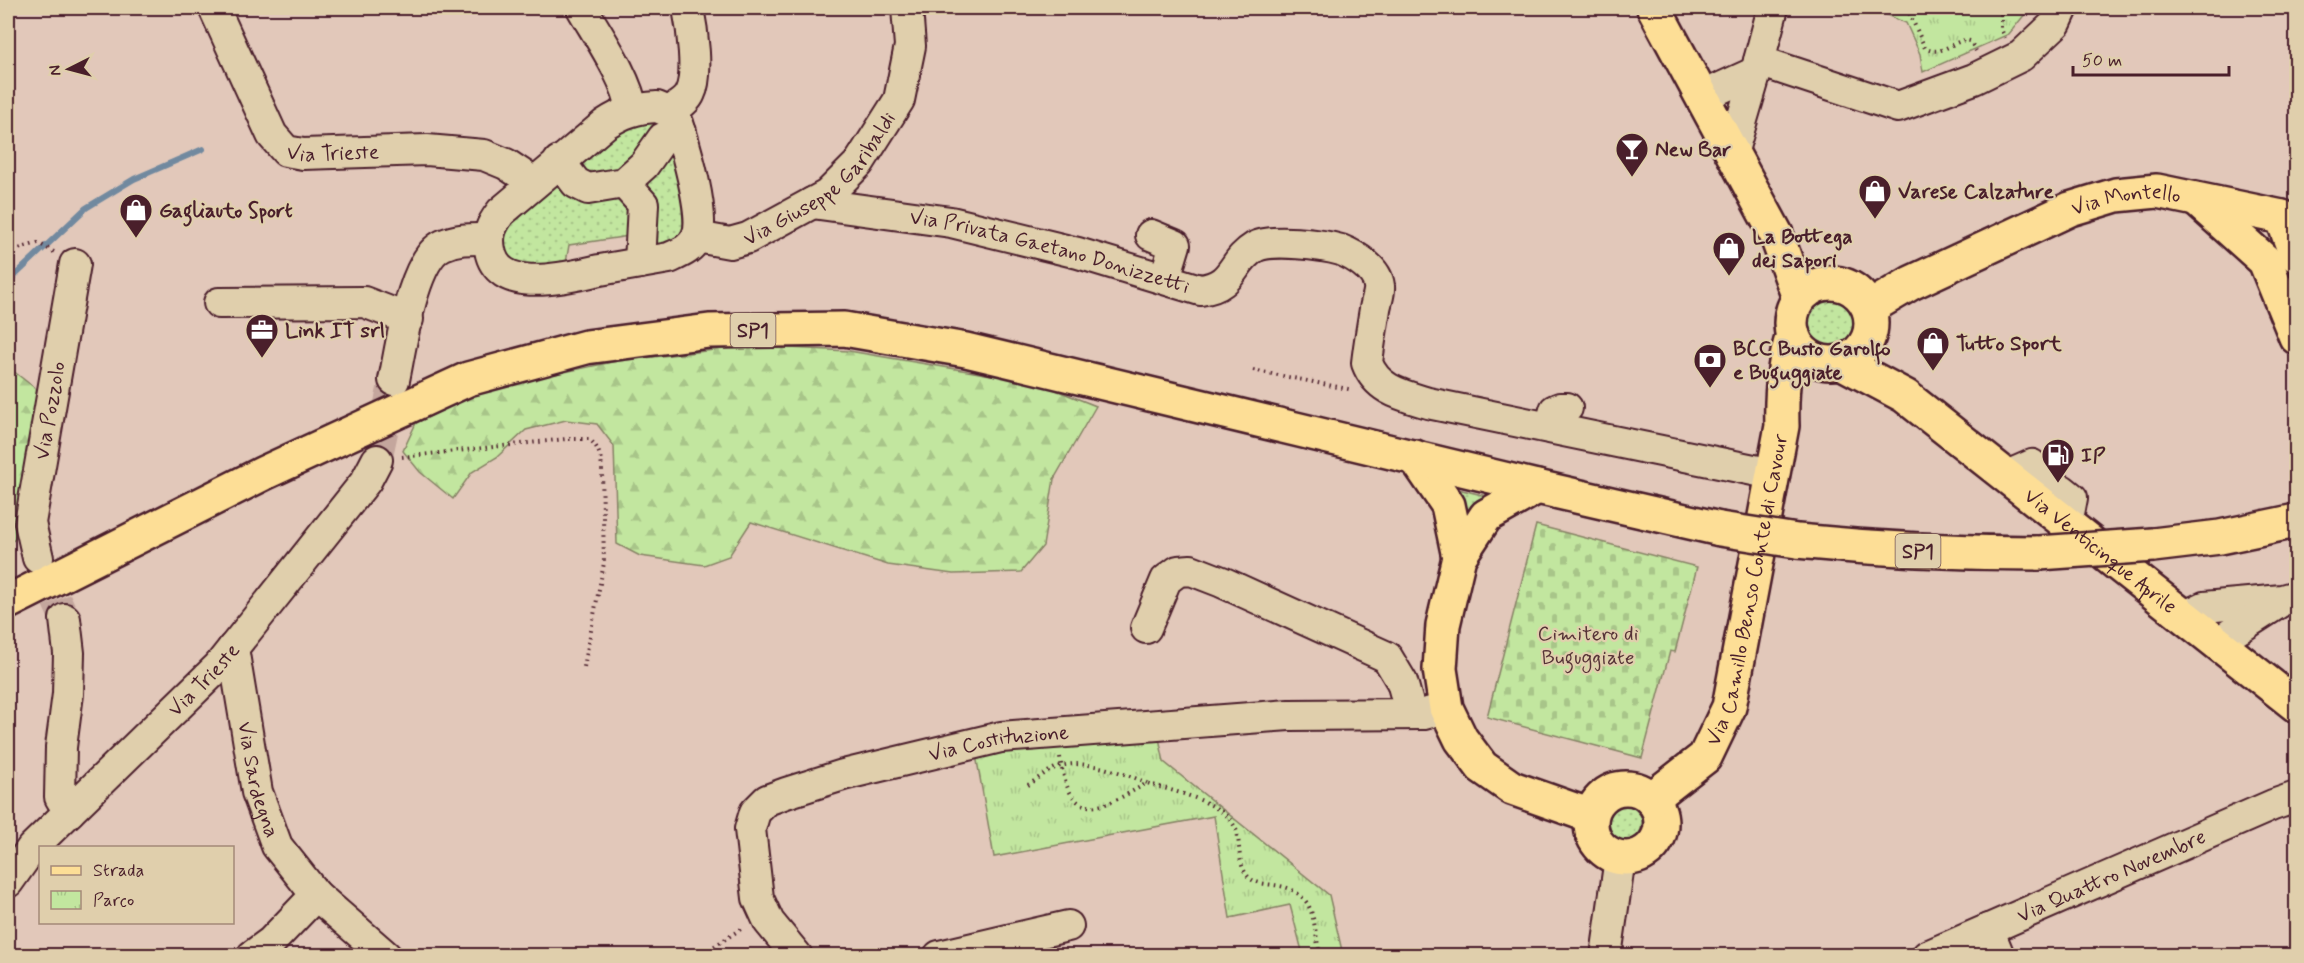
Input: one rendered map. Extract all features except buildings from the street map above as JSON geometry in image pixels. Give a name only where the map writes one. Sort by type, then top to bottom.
[{"type":"main road","points":[[1654,8],[1776,234],[1799,298]]},
{"type":"main road","name":"Via Montello","points":[[1869,319],[1911,283],[2070,209],[2116,195],[2157,191],[2289,219]]},
{"type":"main road","points":[[2196,198],[2265,261],[2296,323]]},
{"type":"main road","points":[[2289,219],[2296,255]]},
{"type":"main road","points":[[2265,261],[2289,219]]},
{"type":"main road","points":[[1776,234],[1836,283],[1856,291],[1869,319],[1860,350],[1851,357],[1838,362],[1821,362],[1809,356],[1799,347],[1793,335],[1791,322],[1793,309],[1799,298],[1809,288],[1822,283],[1836,283]]},
{"type":"main road","name":"Via Venticinque Aprile","points":[[1869,319],[1905,396]]},
{"type":"main road","name":"SP1","points":[[8,603],[264,473],[468,379],[586,347],[709,331],[844,329],[966,350],[1537,487],[1720,529],[1797,541],[1877,549],[2039,554],[2220,537],[2293,517]]},
{"type":"main road","name":"Via Camillo Benso Conte di Cavour","points":[[1651,799],[1705,757],[1729,707],[1782,426],[1781,403],[1786,358],[1793,335]]},
{"type":"main road","name":"Via Venticinque Aprile","points":[[1838,362],[1905,396],[2296,705]]},
{"type":"main road","name":"Via Camillo Benso Conte di Cavour","points":[[1782,426],[1796,397],[1813,374],[1838,362]]},
{"type":"main road","points":[[1415,457],[1448,505],[1459,557]]},
{"type":"main road","points":[[1537,487],[1486,516],[1459,557],[1443,625],[1440,669],[1446,708],[1461,739],[1482,767],[1512,788],[1591,816]]},
{"type":"main road","points":[[1621,788],[1642,792],[1651,799],[1661,818],[1657,840],[1651,849],[1631,859],[1610,855],[1600,848],[1594,839],[1591,816],[1602,798],[1611,791],[1621,788]]},
{"type":"street","name":"Via Trieste","points":[[214,8],[272,135],[286,151],[303,154],[427,150],[484,155],[506,164],[524,176],[531,184]]},
{"type":"street","points":[[582,8],[631,99],[632,110]]},
{"type":"street","points":[[559,161],[576,183],[588,189],[624,183],[644,165],[675,122],[690,93],[694,69],[692,23],[688,8]]},
{"type":"street","name":"Via Giuseppe Garibaldi","points":[[697,237],[730,243],[748,238],[827,195],[859,163],[898,100],[910,46],[907,8]]},
{"type":"street","points":[[1732,154],[1773,8]]},
{"type":"street","points":[[1701,97],[1758,67],[1898,107],[1989,72],[2021,56],[2056,23],[2063,8]]},
{"type":"street","points":[[657,107],[675,122],[700,218],[697,237],[686,251],[669,258],[550,280],[516,278],[503,271],[491,257],[488,239],[492,225],[501,212],[559,161],[619,114],[657,107]]},
{"type":"street","points":[[624,183],[643,204],[640,263]]},
{"type":"street","name":"Via Privata Gaetano Donizzetti","points":[[812,203],[951,222],[1078,253],[1200,290],[1211,289],[1223,284],[1242,259],[1255,247],[1268,243],[1287,242],[1340,250],[1364,263],[1375,274],[1379,287],[1364,382]]},
{"type":"street","points":[[1151,235],[1175,245],[1165,278]]},
{"type":"street","points":[[394,380],[418,278],[427,258],[441,245],[459,239],[488,239]]},
{"type":"street","name":"Via Pozzolo","points":[[38,558],[30,523],[75,264]]},
{"type":"street","points":[[219,303],[364,302],[408,319]]},
{"type":"street","points":[[1364,382],[1380,384],[1396,394],[1428,403],[1558,418],[1621,436],[1714,456],[1773,474]]},
{"type":"street","name":"Via Trieste","points":[[8,882],[32,848],[218,667],[366,482],[377,460]]},
{"type":"street","points":[[2007,476],[2032,465],[2072,498],[2067,524]]},
{"type":"street","points":[[1146,628],[1166,580],[1178,571],[1191,570],[1387,657],[1402,681],[1411,714]]},
{"type":"street","points":[[2185,616],[2204,607],[2289,598]]},
{"type":"street","points":[[2218,642],[2289,598]]},
{"type":"street","points":[[65,619],[69,673],[61,747],[60,796],[69,812]]},
{"type":"street","name":"Via Sardegna","points":[[233,648],[257,792],[277,846],[316,895],[386,956]]},
{"type":"street","name":"Via Costituzione","points":[[797,956],[769,922],[758,898],[750,829],[755,812],[767,800],[843,775],[1001,737],[1288,715],[1424,714],[1446,708]]},
{"type":"street","name":"Via Quattro Novembre","points":[[1927,956],[1994,942],[2273,805],[2296,797]]},
{"type":"street","points":[[1606,956],[1620,858]]},
{"type":"street","points":[[252,956],[271,942],[316,895]]},
{"type":"street","points":[[939,956],[1068,926]]},
{"type":"path","points":[[1907,8],[1925,48],[1939,51],[1962,40],[1970,41],[1989,72]]},
{"type":"path","points":[[8,252],[38,243],[75,264]]},
{"type":"path","points":[[1253,370],[1364,382]]},
{"type":"path","points":[[377,460],[566,439],[589,439],[596,444],[601,457],[602,469],[604,563],[584,667]]},
{"type":"path","points":[[1056,733],[1061,766],[1073,800],[1087,807],[1103,807],[1120,800],[1147,783]]},
{"type":"path","points":[[1028,785],[1061,766],[1092,766],[1118,771],[1147,783],[1202,800],[1225,815],[1236,830],[1245,872],[1258,884],[1280,885],[1294,889],[1307,904],[1313,917],[1321,956]]},
{"type":"path","points":[[699,956],[765,914]]},
{"type":"green space","points":[[1870,8],[2030,8],[2009,34],[1923,72],[1920,54],[1906,23]]},
{"type":"green space","points":[[653,119],[671,130],[689,218],[684,233],[665,251],[636,235],[569,245],[565,269],[522,268],[503,254],[501,227],[609,132]]},
{"type":"green space","points":[[1831,297],[1849,304],[1856,322],[1849,340],[1831,347],[1813,340],[1806,322],[1813,304]]},
{"type":"green space","points":[[750,346],[849,351],[1038,383],[1096,406],[1054,479],[1043,546],[1021,572],[953,574],[888,565],[751,522],[729,556],[704,565],[640,556],[617,544],[614,446],[597,424],[566,420],[526,430],[497,457],[472,472],[453,499],[420,472],[403,451],[416,423],[488,388],[617,361]]},
{"type":"green space","points":[[8,367],[40,392],[15,539],[8,544]]},
{"type":"green space","points":[[1454,488],[1490,497],[1465,523]]},
{"type":"green space","name":"Cimitero di Buguggiate","points":[[1536,525],[1697,567],[1675,652],[1670,651],[1642,758],[1487,717]]},
{"type":"green space","points":[[1159,738],[1164,762],[1329,895],[1343,955],[1303,955],[1290,905],[1230,918],[1214,816],[994,857],[976,755]]},
{"type":"green space","points":[[1624,805],[1637,810],[1642,823],[1637,836],[1624,841],[1611,836],[1606,823],[1611,810]]},
{"type":"waterway","points":[[8,282],[86,208],[134,179],[203,149]]},
{"type":"tunnel","points":[[377,460],[394,380]]},
{"type":"tunnel","points":[[38,559],[65,619]]},
{"type":"place","name":"New Bar","points":[[1632,178]]},
{"type":"place","name":"Varese Calzature","points":[[1875,220]]},
{"type":"place","name":"Gagliauto Sport","points":[[136,239]]},
{"type":"place","name":"La Bottega dei Sapori","points":[[1729,277]]},
{"type":"place","name":"Link IT srl","points":[[262,359]]},
{"type":"place","name":"Tutto Sport","points":[[1933,372]]},
{"type":"place","name":"BCC Busto Garolfo e Buguggiate","points":[[1710,389]]},
{"type":"place","name":"IP","points":[[2058,484]]}]
